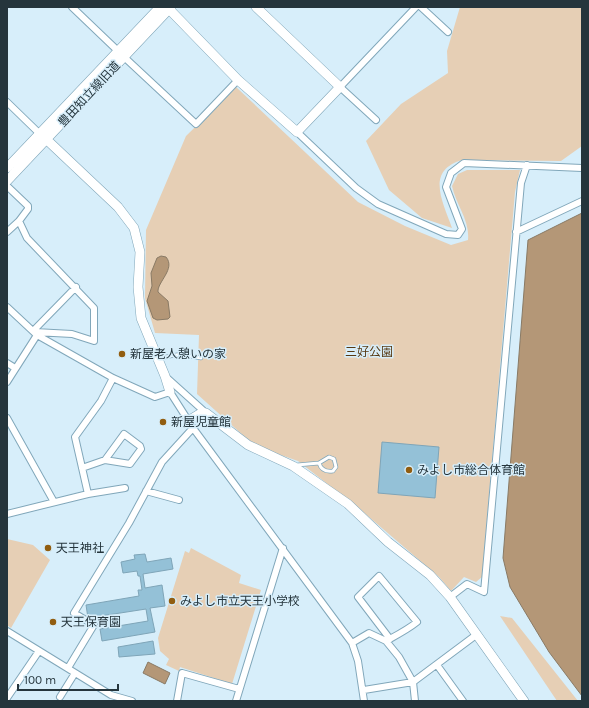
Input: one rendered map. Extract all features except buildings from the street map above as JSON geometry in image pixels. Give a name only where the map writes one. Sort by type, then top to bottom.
[{"type":"street","points":[[72,7],[196,124],[238,80]]},
{"type":"street","points":[[256,7],[376,120]]},
{"type":"street","points":[[297,132],[416,7]]},
{"type":"street","points":[[421,7],[448,32]]},
{"type":"street","points":[[167,8],[238,80],[367,196],[378,204],[446,234],[458,235],[462,229],[446,187],[451,173],[464,162],[582,168]]},
{"type":"street","name":"豊田知立線旧道","points":[[7,168],[43,136],[167,8]]},
{"type":"street","points":[[7,102],[118,207],[134,228],[140,248],[141,262],[138,287],[141,318],[170,392],[191,424],[352,643],[364,690],[364,701]]},
{"type":"street","name":"豊田知立線旧道","points":[[7,181],[43,136]]},
{"type":"street","points":[[450,597],[467,584],[484,592],[520,183],[527,165]]},
{"type":"street","points":[[7,186],[28,206],[28,210],[7,232]]},
{"type":"street","points":[[516,232],[582,201]]},
{"type":"street","points":[[19,221],[27,238],[94,308],[94,341],[72,334],[35,333]]},
{"type":"street","points":[[7,382],[35,333],[76,288]]},
{"type":"street","points":[[7,308],[35,333],[113,378],[149,395],[160,396],[170,392]]},
{"type":"street","points":[[7,363],[16,368]]},
{"type":"street","points":[[165,376],[206,413],[248,445],[293,466],[348,504],[388,542],[430,575],[450,597],[524,701]]},
{"type":"street","points":[[88,494],[75,438],[76,434],[101,401],[113,378]]},
{"type":"street","points":[[68,668],[94,625],[74,613],[129,523],[162,462],[191,424],[201,413],[206,413]]},
{"type":"street","points":[[7,418],[54,502]]},
{"type":"street","points":[[82,468],[105,460],[130,464],[141,450],[140,446],[124,434],[105,460]]},
{"type":"street","points":[[7,514],[88,494],[126,488]]},
{"type":"street","points":[[146,491],[179,500]]},
{"type":"street","points":[[236,701],[283,548]]},
{"type":"street","points":[[388,640],[417,622],[379,576],[358,597],[388,640],[413,682],[415,701]]},
{"type":"street","points":[[7,631],[111,695],[132,701]]},
{"type":"street","points":[[352,643],[369,633],[388,640]]},
{"type":"street","points":[[364,690],[413,682],[476,635]]},
{"type":"street","points":[[7,698],[39,651]]},
{"type":"street","points":[[437,665],[463,701]]},
{"type":"street","points":[[60,697],[75,673]]},
{"type":"street","points":[[176,701],[182,673],[240,689]]},
{"type":"street","points":[[105,701],[111,695]]},
{"type":"lane","points":[[158,360],[172,355],[183,354],[201,358]]},
{"type":"lane","points":[[293,466],[319,463],[329,457],[334,459],[336,467],[333,471],[329,472],[324,470],[319,463]]},
{"type":"green space","points":[[460,7],[582,7],[582,146],[561,161],[462,160],[451,165],[440,179],[440,188],[441,198],[452,228],[422,218],[389,190],[366,141],[401,104],[448,73],[447,51]]},
{"type":"green space","name":"三好公園","points":[[236,87],[358,202],[405,226],[451,245],[468,240],[465,219],[452,186],[458,174],[467,170],[520,170],[515,192],[482,577],[476,582],[464,577],[451,591],[439,577],[362,511],[298,461],[255,446],[197,394],[199,335],[155,333],[145,298],[146,230],[186,136]]},
{"type":"green space","points":[[7,539],[33,545],[50,560],[11,628],[7,625]]},
{"type":"green space","points":[[191,548],[241,575],[239,583],[261,590],[232,684],[180,667],[179,671],[166,665],[169,659],[160,651],[158,638],[185,551],[189,553]]},
{"type":"green space","points":[[500,616],[512,618],[578,701],[557,701]]},
{"type":"shaded area","points":[[582,213],[582,696],[549,652],[510,587],[503,558],[528,240]]},
{"type":"shaded area","points":[[161,256],[166,257],[169,266],[168,271],[158,288],[158,292],[168,301],[170,317],[168,319],[157,320],[153,318],[147,301],[152,286],[151,273],[157,258]]},
{"type":"shaded area","points":[[148,662],[170,673],[165,684],[143,673]]},
{"type":"place","name":"新屋老人憩いの家","points":[[122,354]]},
{"type":"place","name":"新屋児童館","points":[[163,422]]},
{"type":"place","name":"みよし市総合体育館","points":[[409,470]]},
{"type":"place","name":"天王神社","points":[[48,548]]},
{"type":"place","name":"みよし市立天王小学校","points":[[172,601]]},
{"type":"place","name":"天王保育園","points":[[53,622]]}]
